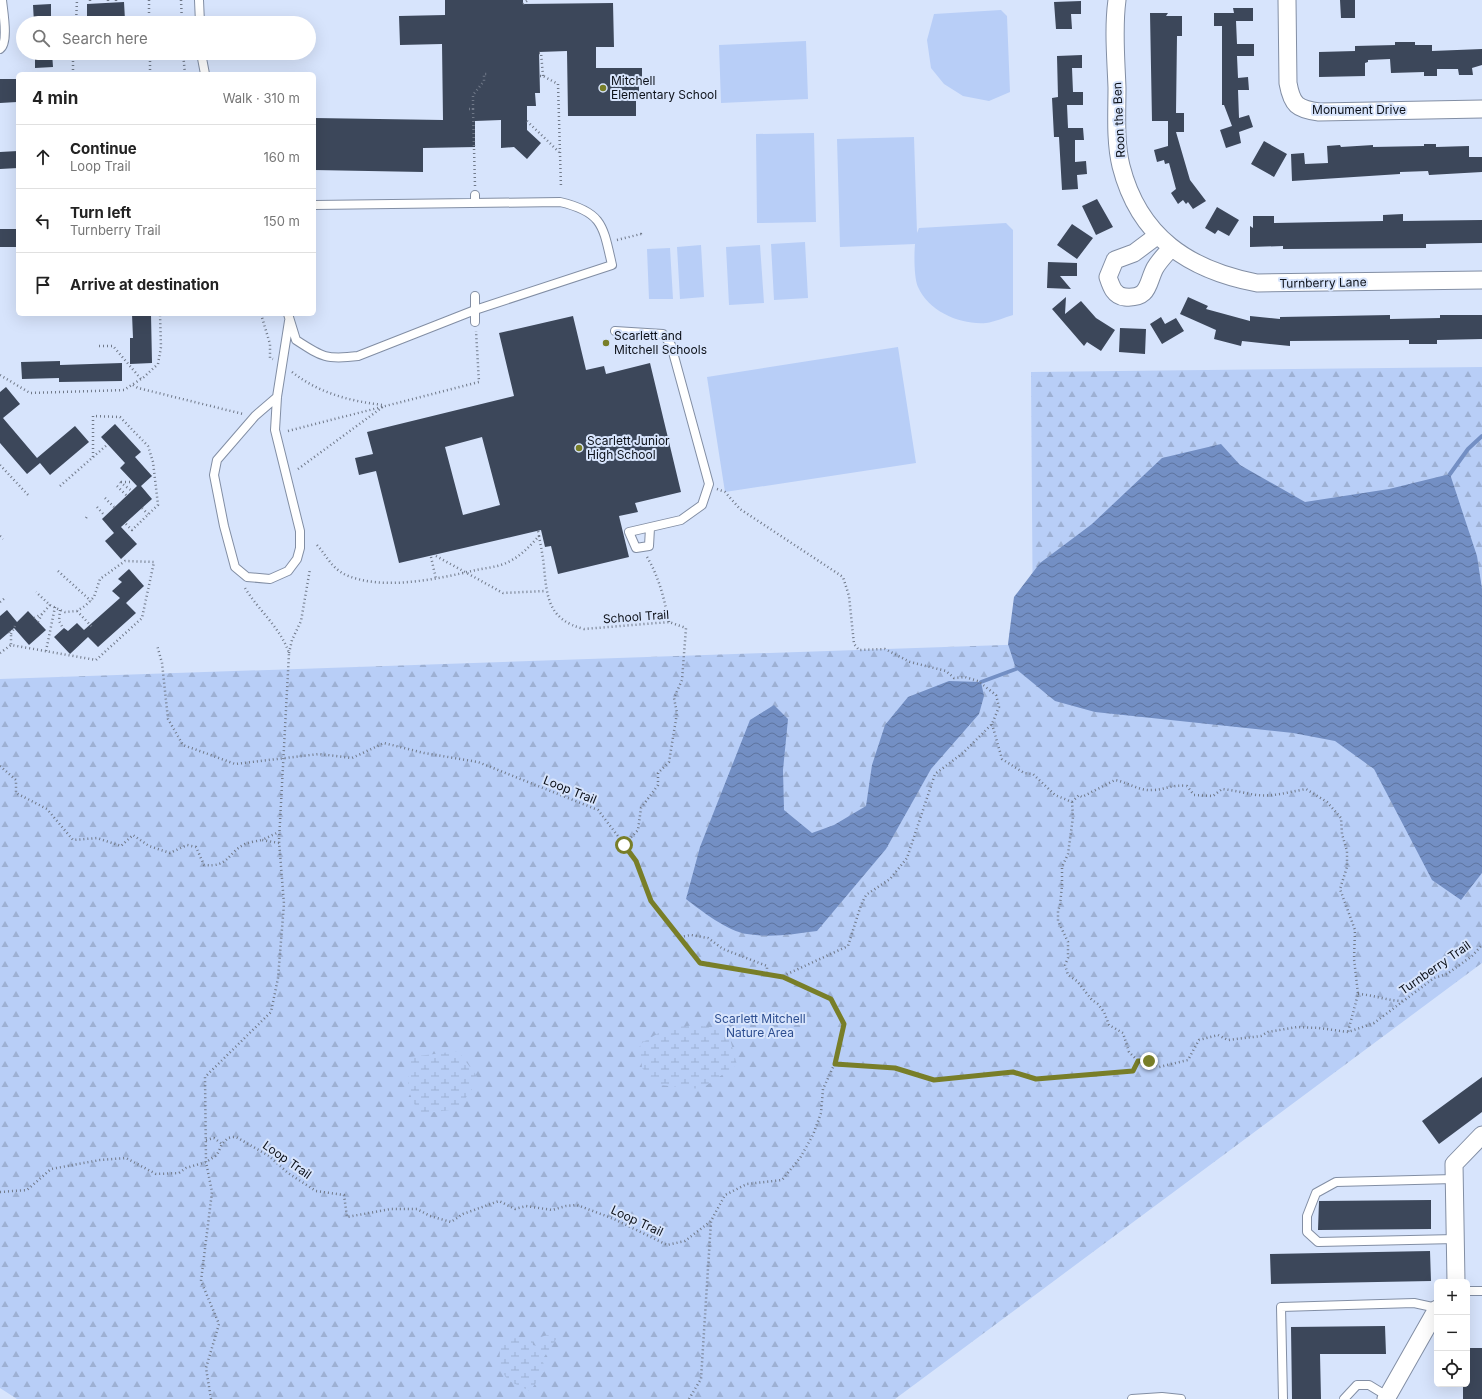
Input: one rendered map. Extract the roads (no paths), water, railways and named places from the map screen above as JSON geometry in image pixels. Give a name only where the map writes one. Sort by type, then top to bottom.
[{"type":"street","name":"Roon the Ben","points":[[1117,0],[1115,24],[1118,138],[1121,166],[1131,194],[1158,235],[1171,248]]},
{"type":"street","name":"Monument Drive","points":[[1286,0],[1288,83],[1290,96],[1295,104],[1300,107],[1306,110],[1319,112],[1482,109]]},
{"type":"street","points":[[1158,235],[1134,253],[1115,260],[1108,277],[1112,290],[1122,297],[1133,297],[1144,293],[1151,283],[1154,269],[1171,248]]},
{"type":"street","name":"Turnberry Lane","points":[[1171,248],[1200,266],[1232,278],[1257,283],[1482,280]]},
{"type":"street","points":[[1457,1279],[1454,1164],[1482,1135]]},
{"type":"street","points":[[1387,1398],[1434,1313]]},
{"type":"lane","points":[[0,49],[3,47],[5,39],[2,0]]},
{"type":"lane","points":[[199,0],[200,16]]},
{"type":"lane","points":[[202,60],[205,72]]},
{"type":"lane","points":[[288,316],[296,340],[319,356],[338,358],[358,356],[475,310],[612,265],[604,231],[595,218],[580,207],[560,202],[475,199],[316,205]]},
{"type":"lane","points":[[475,296],[475,322]]},
{"type":"lane","points":[[277,396],[254,416],[217,460],[214,475],[224,526],[235,568],[247,577],[270,579],[288,571],[297,559],[300,531],[275,430],[277,396],[288,316]]},
{"type":"lane","points":[[615,331],[662,334],[671,345],[708,484],[702,505],[681,520],[629,532],[636,548],[649,546],[650,528]]},
{"type":"lane","points":[[1454,1179],[1336,1182],[1316,1193],[1308,1216],[1307,1232],[1318,1242],[1456,1239]]},
{"type":"lane","points":[[1470,1291],[1482,1291]]},
{"type":"lane","points":[[1283,1399],[1281,1307],[1414,1303],[1434,1307]]},
{"type":"lane","points":[[1344,1399],[1357,1385],[1369,1385],[1387,1398]]},
{"type":"lane","points":[[1132,1399],[1162,1397],[1181,1399]]},
{"type":"water","points":[[1221,444],[1240,465],[1305,502],[1389,489],[1450,474],[1477,556],[1482,589],[1482,873],[1461,900],[1432,880],[1374,769],[1335,741],[1293,733],[1095,712],[1055,701],[1016,669],[1008,644],[1014,597],[1040,563],[1092,524],[1162,458]]},
{"type":"water","points":[[949,681],[981,682],[984,696],[979,714],[931,769],[886,849],[817,931],[773,936],[747,934],[723,925],[686,899],[700,847],[750,720],[774,705],[788,719],[783,770],[784,810],[812,833],[834,825],[866,806],[872,765],[885,725],[908,697]]},
{"type":"waterway","points":[[1450,474],[1468,449],[1482,436]]},
{"type":"waterway","points":[[981,682],[1016,669]]},
{"type":"place","name":"Mitchell Elementary School","points":[[603,88]]},
{"type":"place","name":"Scarlett and Mitchell Schools","points":[[606,343]]},
{"type":"place","name":"Scarlett Junior High School","points":[[579,448]]},
{"type":"park label","name":"Scarlett Mitchell Nature Area","points":[[760,1026]]}]
